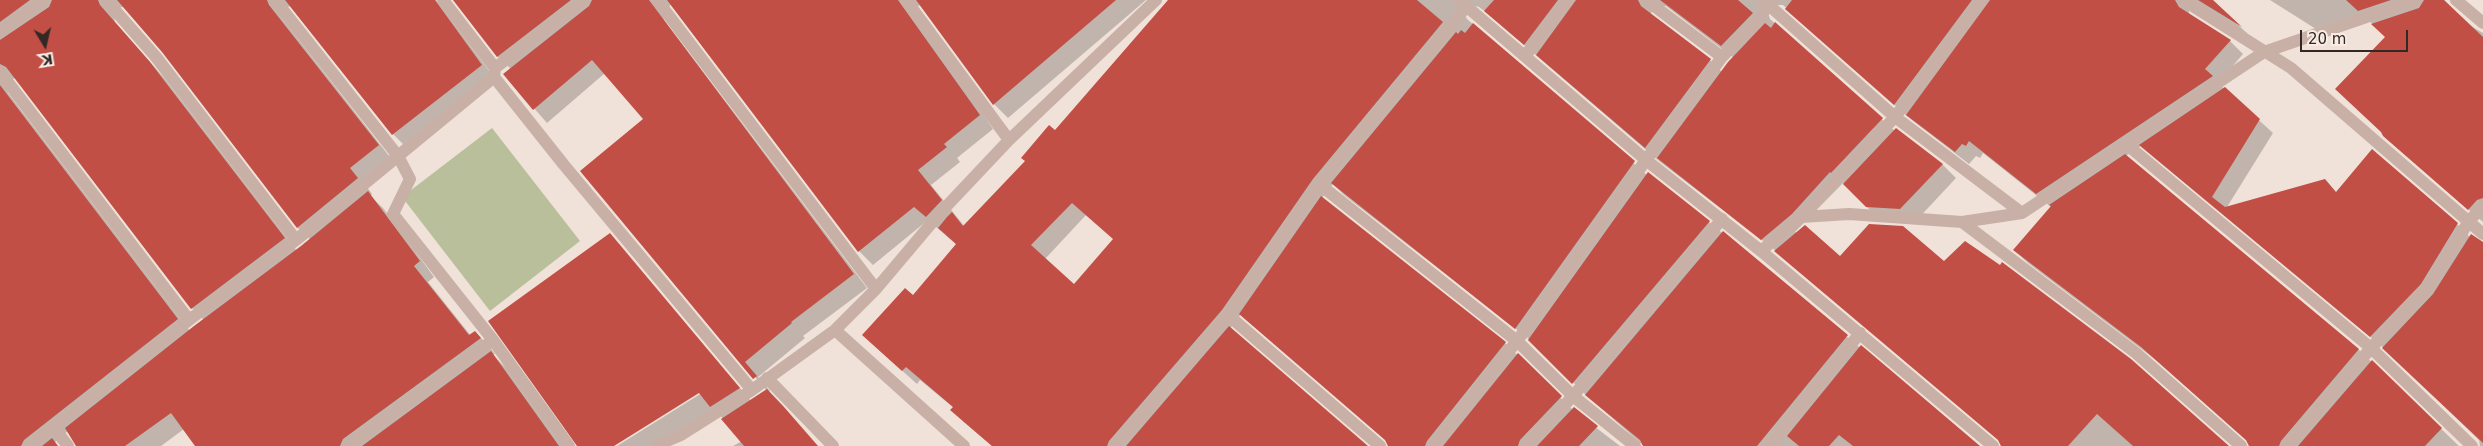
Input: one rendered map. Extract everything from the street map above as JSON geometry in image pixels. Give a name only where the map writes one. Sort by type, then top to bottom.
[{"type":"street","points":[[0,32],[44,0]]},
{"type":"street","points":[[106,0],[156,57],[296,240]]},
{"type":"street","points":[[275,0],[398,156],[410,180],[393,214],[493,340],[569,446]]},
{"type":"street","points":[[443,0],[564,165],[752,390]]},
{"type":"street","points":[[29,446],[189,320],[296,240],[398,156],[495,72],[584,0]]},
{"type":"street","points":[[657,0],[876,290]]},
{"type":"street","points":[[906,0],[1009,140]]},
{"type":"street","points":[[655,446],[681,435],[752,390],[834,330],[876,290],[941,212],[1009,140],[1156,0]]},
{"type":"street","points":[[1524,56],[1568,0]]},
{"type":"street","points":[[1646,0],[1722,57]]},
{"type":"street","points":[[1761,251],[1801,217],[1895,117],[1982,0]]},
{"type":"street","points":[[1801,217],[1849,214],[1962,222],[2022,213],[2264,52],[2416,0]]},
{"type":"street","points":[[2456,0],[2483,23]]},
{"type":"street","points":[[2187,1],[2291,68],[2483,234]]},
{"type":"street","points":[[1433,446],[1517,342],[1646,160],[1722,57],[1768,2],[1895,117],[2022,213]]},
{"type":"street","points":[[1115,446],[1228,315],[1319,184],[1463,3],[1646,160],[1722,219],[1860,332],[1993,446]]},
{"type":"street","points":[[0,72],[189,320]]},
{"type":"street","points":[[2126,144],[2371,348],[2472,446]]},
{"type":"street","points":[[1319,184],[1517,342],[1573,396],[1635,446]]},
{"type":"street","points":[[2287,446],[2371,348],[2427,289],[2469,222],[2483,206]]},
{"type":"street","points":[[1526,446],[1573,396],[1722,219]]},
{"type":"street","points":[[1962,222],[2136,354],[2241,446]]},
{"type":"street","points":[[1228,315],[1380,446]]},
{"type":"street","points":[[834,330],[964,446]]},
{"type":"street","points":[[1769,446],[1860,332]]},
{"type":"street","points":[[348,446],[493,340]]},
{"type":"street","points":[[767,378],[833,446]]},
{"type":"street","points":[[54,428],[68,446]]},
{"type":"green space","points":[[492,128],[580,241],[490,311],[402,197]]},
{"type":"building","points":[[0,0],[30,0],[0,22]]},
{"type":"building","points":[[52,0],[98,0],[100,5],[150,62],[285,238],[191,309],[6,67],[0,64],[0,40],[49,7]]},
{"type":"building","points":[[117,0],[267,0],[379,145],[350,168],[358,178],[297,228],[162,52]]},
{"type":"building","points":[[285,0],[435,0],[482,65],[392,135]]},
{"type":"building","points":[[453,0],[571,0],[497,57]]},
{"type":"building","points":[[592,0],[649,0],[854,274],[791,322],[745,362],[757,376],[753,379],[580,171],[643,119],[592,60],[533,110],[503,74],[589,6]]},
{"type":"building","points":[[667,0],[898,0],[980,115],[944,144],[947,147],[918,170],[942,200],[926,217],[914,207],[858,252]]},
{"type":"building","points":[[916,0],[1116,0],[993,105]]},
{"type":"building","points":[[1168,0],[1417,0],[1443,22],[1313,179],[1222,310],[1109,441],[1107,446],[992,446],[950,410],[953,407],[906,367],[902,371],[862,335],[905,288],[913,295],[956,244],[938,228],[947,217],[952,212],[963,226],[1025,161],[1021,158],[1049,125],[1055,130]],"holes":[[[1072,203],[1113,239],[1074,284],[1031,245]]]},
{"type":"building","points":[[1494,0],[1558,0],[1524,45],[1484,11]]},
{"type":"building","points":[[1576,0],[1638,0],[1641,6],[1711,59],[1645,148],[1536,55]]},
{"type":"building","points":[[1660,0],[1738,0],[1753,13],[1721,46]]},
{"type":"building","points":[[1792,0],[1972,0],[1894,105],[1785,9]]},
{"type":"building","points":[[1990,0],[2175,0],[2179,7],[2231,40],[2205,69],[2213,76],[2036,194],[1969,141],[1966,146],[1962,144],[1955,152],[1906,115]]},
{"type":"building","points":[[2198,0],[2213,0],[2242,27]]},
{"type":"building","points":[[2346,0],[2391,0],[2358,11]]},
{"type":"building","points":[[2424,0],[2444,0],[2483,37],[2483,198],[2477,200],[2468,210],[2383,136],[2335,89],[2385,37],[2371,24],[2419,8]]},
{"type":"building","points":[[1775,22],[1883,118],[1792,214],[1761,240],[1657,158],[1728,62],[1765,23],[1771,28]]},
{"type":"building","points":[[1473,23],[1635,161],[1515,329],[1331,183],[1456,32],[1458,34],[1461,30],[1465,33]]},
{"type":"building","points":[[0,85],[178,319],[24,440],[21,446],[0,446]]},
{"type":"building","points":[[2225,87],[2260,119],[2212,197],[2225,207],[2325,179],[2336,192],[2372,149],[2458,223],[2421,284],[2370,337],[2139,145]]},
{"type":"building","points":[[1896,128],[1943,164],[1900,209],[1866,207],[1843,184]]},
{"type":"building","points":[[2125,154],[2359,349],[2281,441],[2279,446],[2249,446],[2246,440],[2141,347],[2013,250],[2051,206],[2049,205]]},
{"type":"building","points":[[1648,172],[1710,221],[1572,384],[1528,340]]},
{"type":"building","points":[[368,191],[420,261],[414,266],[469,335],[475,331],[481,338],[343,439],[340,446],[195,446],[171,413],[125,446],[76,446],[65,428],[194,326],[301,246]]},
{"type":"building","points":[[1321,196],[1506,342],[1425,446],[1388,446],[1385,440],[1239,314]]},
{"type":"building","points":[[1869,224],[1903,226],[1944,261],[1965,241],[2000,265],[2002,262],[2131,359],[2229,446],[2133,446],[2097,414],[2068,446],[2001,446],[1998,440],[1774,251],[1805,225],[1840,256]]},
{"type":"building","points":[[1723,231],[1848,335],[1757,446],[1643,446],[1640,440],[1585,395]]},
{"type":"building","points":[[610,233],[740,388],[710,407],[699,393],[614,446],[577,446],[488,321]]},
{"type":"building","points":[[2471,234],[2483,242],[2483,443],[2382,348],[2433,294]]},
{"type":"building","points":[[1229,326],[1368,446],[1126,446]]},
{"type":"building","points":[[1861,345],[1980,446],[1853,446],[1839,435],[1829,446],[1799,446],[1787,436]]},
{"type":"building","points":[[491,351],[559,446],[362,446]]},
{"type":"building","points":[[1518,353],[1562,396],[1520,440],[1518,446],[1443,446]]},
{"type":"building","points":[[2372,360],[2442,428],[2425,446],[2298,446]]},
{"type":"building","points":[[767,389],[818,446],[744,446],[721,419]]},
{"type":"building","points":[[1574,407],[1598,426],[1579,446],[1537,446]]},
{"type":"building","points":[[52,438],[58,446],[42,446]]}]
